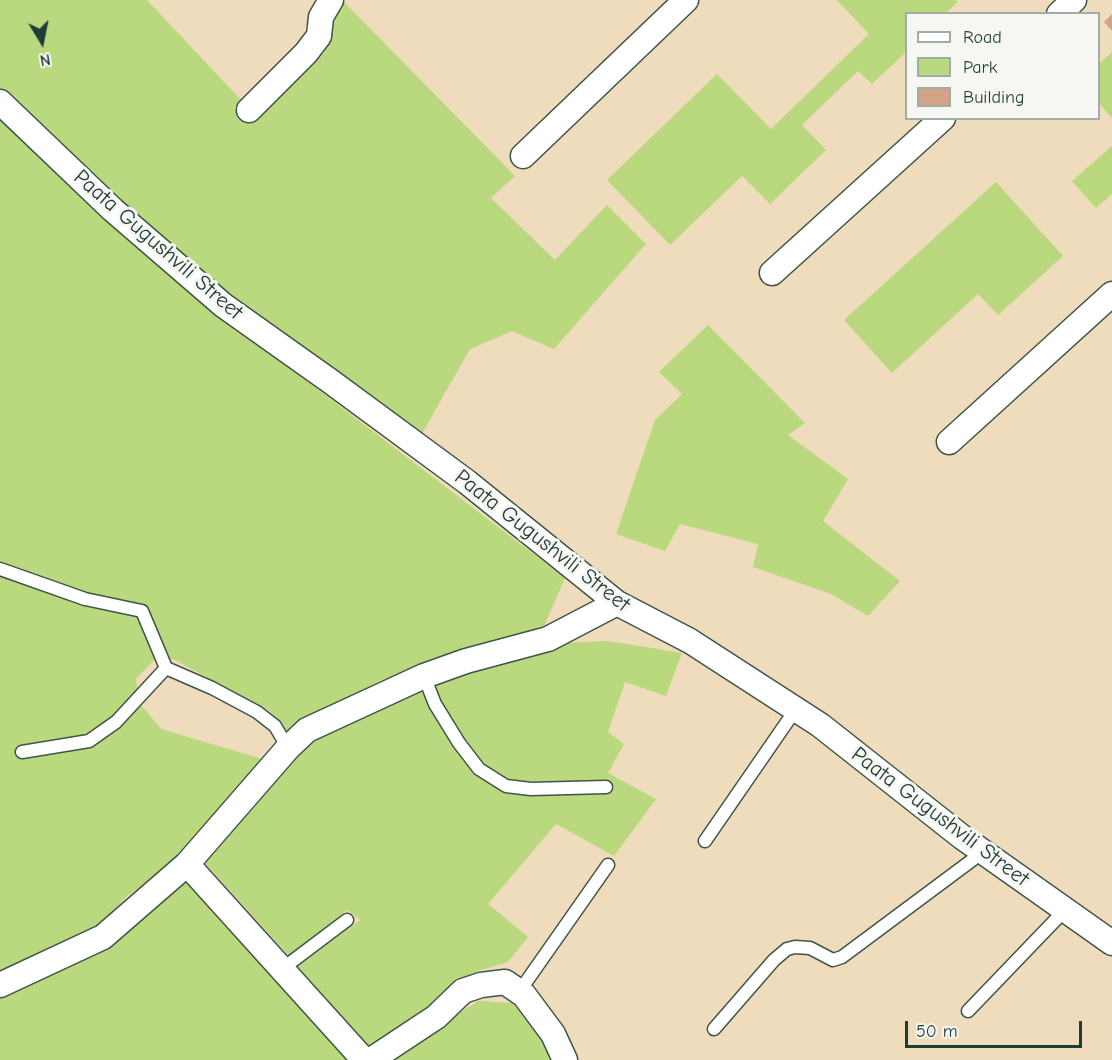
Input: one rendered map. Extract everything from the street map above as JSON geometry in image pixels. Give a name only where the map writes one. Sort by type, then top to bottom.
[{"type":"street","points":[[249,110],[306,53],[319,36],[321,17],[331,0]]},
{"type":"street","points":[[523,156],[686,0]]},
{"type":"street","points":[[1061,12],[1074,0]]},
{"type":"street","name":"Paata Gugushvili Street","points":[[0,102],[113,210],[223,305],[467,482],[617,603],[690,641],[820,725],[983,852],[1112,943]]},
{"type":"street","points":[[772,273],[941,120]]},
{"type":"street","points":[[949,442],[1112,294]]},
{"type":"street","points":[[0,985],[103,937],[188,864],[288,748],[308,730],[424,676],[466,661],[548,639],[617,603]]},
{"type":"street","points":[[188,864],[364,1060]]},
{"type":"street","points":[[371,1060],[436,1017],[463,991],[481,985],[505,982],[525,995],[553,1034],[565,1060]]},
{"type":"lane","points":[[0,569],[85,599],[142,611],[166,668],[212,688],[257,712],[275,726],[288,748]]},
{"type":"lane","points":[[22,752],[89,741],[116,722],[166,668]]},
{"type":"lane","points":[[424,676],[435,704],[459,743],[479,769],[506,786],[531,789],[606,787]]},
{"type":"lane","points":[[705,841],[795,709]]},
{"type":"lane","points":[[714,1029],[774,960],[787,949],[810,948],[833,960],[842,957],[983,852]]},
{"type":"lane","points":[[519,992],[608,865]]},
{"type":"lane","points":[[968,1011],[1065,910]]},
{"type":"lane","points":[[282,969],[347,920]]},
{"type":"green space","points":[[0,0],[147,0],[242,101],[234,108],[251,124],[324,53],[342,0],[515,176],[491,198],[555,260],[607,205],[646,244],[554,349],[512,331],[470,349],[420,437],[239,308],[0,94]]},
{"type":"green space","points":[[837,0],[956,0],[958,2],[947,12],[905,12],[905,53],[872,84],[858,71],[802,125],[826,150],[770,204],[742,176],[670,245],[607,180],[717,74],[771,129],[869,34]]},
{"type":"green space","points":[[1112,52],[1112,118],[1100,104],[1100,63]]},
{"type":"green space","points":[[0,115],[79,195],[206,304],[565,578],[544,626],[381,680],[287,731],[270,711],[173,659],[153,661],[136,679],[140,704],[161,729],[269,761],[181,859],[127,896],[92,933],[0,974]]},
{"type":"green space","points":[[1112,146],[1112,194],[1096,208],[1072,181]]},
{"type":"green space","points":[[996,182],[1063,256],[998,315],[978,294],[892,373],[844,320]]},
{"type":"green space","points":[[708,325],[805,423],[788,435],[848,479],[823,521],[900,581],[868,616],[831,594],[753,567],[758,544],[680,524],[665,551],[616,534],[655,420],[682,394],[659,372]]},
{"type":"green space","points":[[608,641],[682,653],[666,696],[625,682],[608,732],[624,744],[608,773],[656,799],[614,856],[556,824],[488,904],[528,937],[508,962],[478,971],[381,1044],[362,1045],[296,968],[360,920],[347,910],[289,956],[205,863],[283,763],[310,737],[428,682],[556,643]]},
{"type":"green space","points":[[191,880],[346,1053],[346,1060],[0,1060],[0,994],[181,881]]},
{"type":"green space","points":[[478,1001],[512,1003],[532,1022],[552,1060],[386,1060]]},
{"type":"building","points":[[1112,14],[1112,31],[1104,22]]}]
